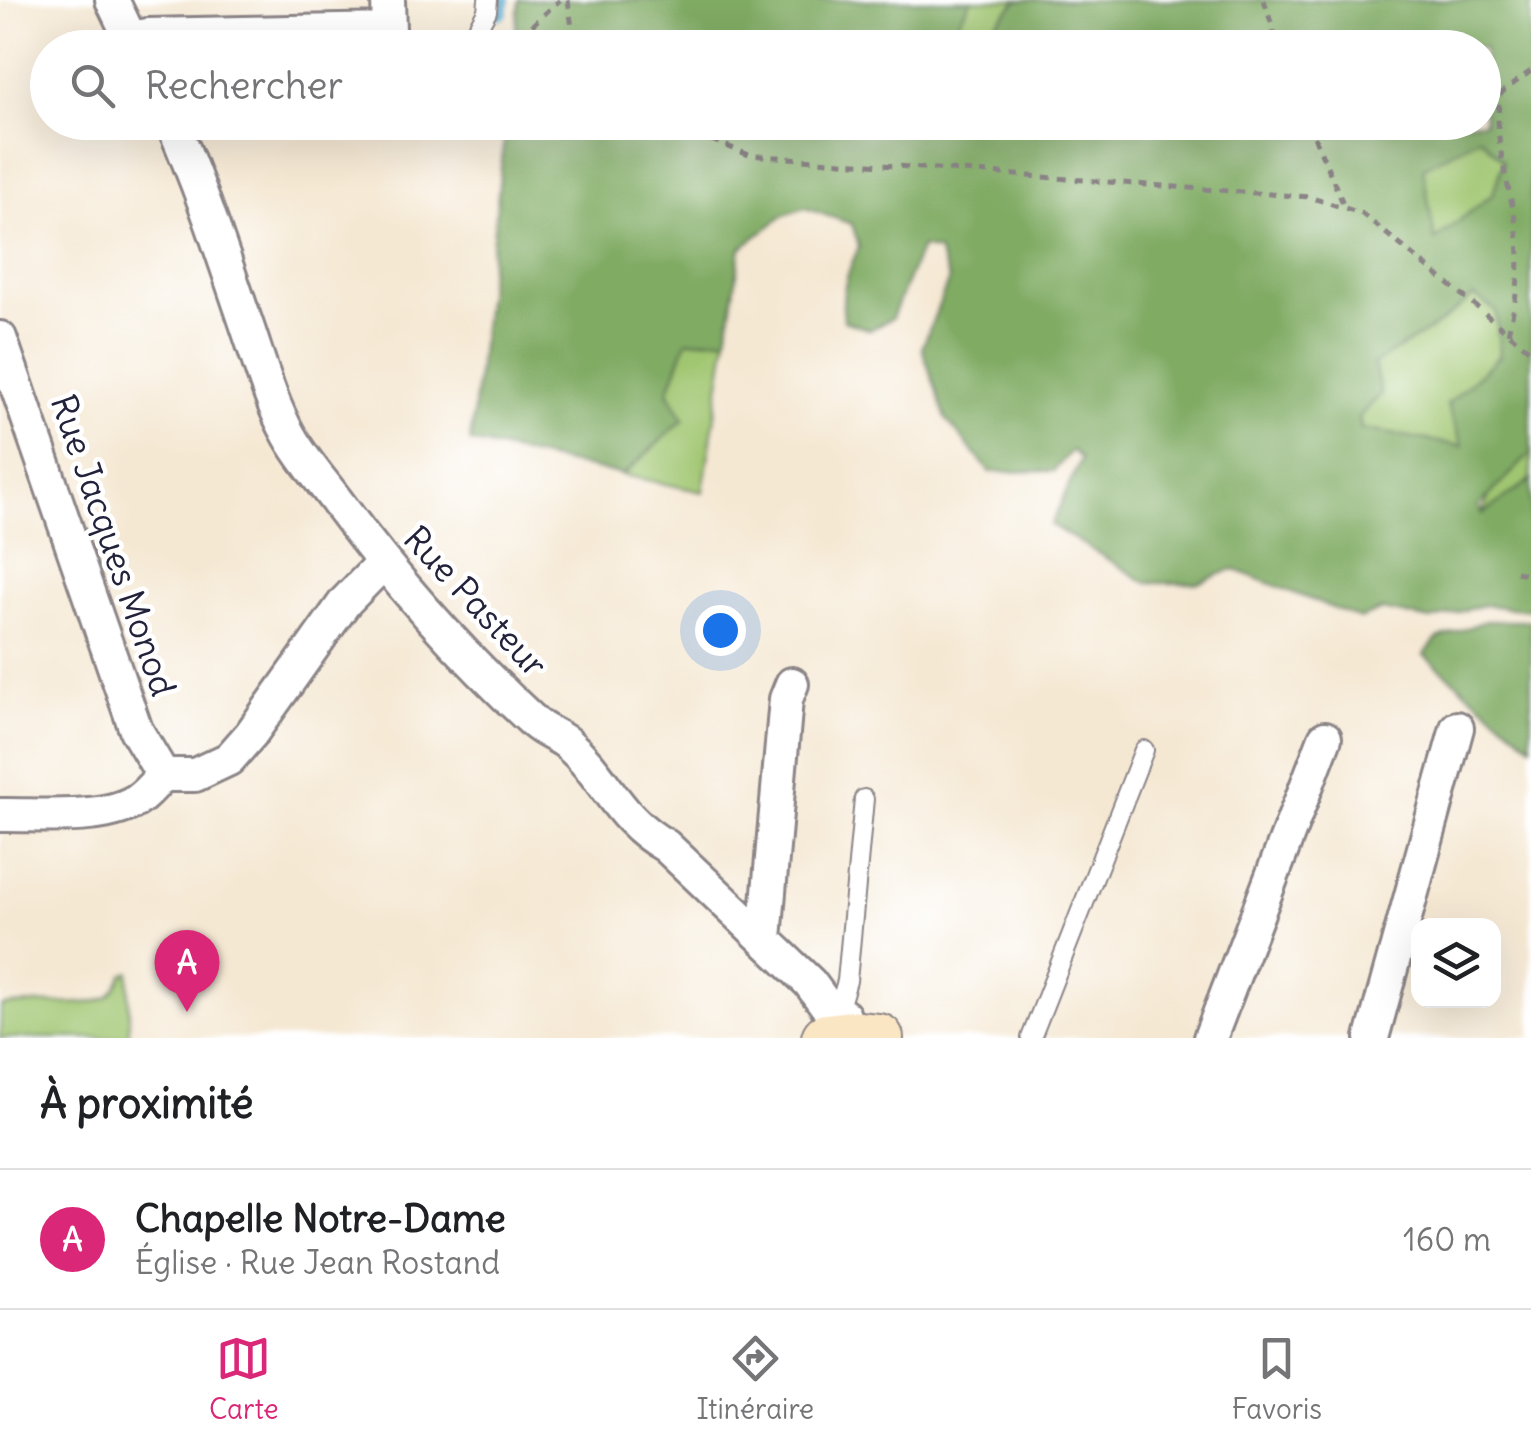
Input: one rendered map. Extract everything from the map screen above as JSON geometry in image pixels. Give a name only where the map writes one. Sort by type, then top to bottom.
[{"type":"street","points":[[112,0],[127,30]]},
{"type":"street","points":[[388,0],[389,30]]},
{"type":"street","name":"Rue Pasteur","points":[[179,140],[211,216],[262,369],[289,436],[383,563],[460,650],[539,727],[565,741],[597,774],[613,802],[645,834],[666,846],[810,983],[849,1032]]},
{"type":"street","name":"Rue Jacques Monod","points":[[0,338],[136,730],[162,775]]},
{"type":"street","points":[[0,815],[97,813],[116,809],[140,798],[162,775],[196,775],[228,759],[251,734],[345,602],[383,563]]},
{"type":"street","points":[[764,938],[786,699],[792,684]]},
{"type":"street","points":[[1372,1038],[1457,728]]},
{"type":"street","points":[[1210,1038],[1325,738]]},
{"type":"lane","points":[[483,29],[488,0]]},
{"type":"lane","points":[[1031,1038],[1144,750]]},
{"type":"lane","points":[[849,1032],[847,981],[864,799]]},
{"type":"path","points":[[527,30],[560,0]]},
{"type":"path","points":[[568,0],[572,30]]},
{"type":"path","points":[[1264,0],[1273,30]]},
{"type":"path","points":[[483,29],[488,30]]},
{"type":"path","points":[[1501,92],[1531,71]]},
{"type":"path","points":[[712,140],[749,155],[1309,197],[1362,213],[1531,351]]},
{"type":"path","points":[[1316,140],[1345,208]]},
{"type":"path","points":[[1499,140],[1518,241],[1519,286],[1508,333]]},
{"type":"path","points":[[1516,572],[1531,575]]},
{"type":"green space","points":[[519,0],[971,0],[956,30],[516,30]]},
{"type":"green space","points":[[971,0],[1018,0],[995,24],[997,30],[954,29]]},
{"type":"green space","points":[[1018,0],[1531,0],[1531,453],[1479,506],[1482,514],[1531,480],[1531,610],[1484,605],[1431,620],[1382,610],[1360,619],[1233,569],[1198,583],[1147,583],[1051,525],[1081,459],[1072,450],[1054,471],[990,472],[946,419],[922,348],[949,279],[938,251],[921,247],[892,318],[870,330],[844,321],[846,283],[859,247],[852,224],[805,208],[784,215],[741,248],[727,338],[687,341],[668,392],[684,419],[623,475],[470,442],[504,140],[1474,140],[1423,168],[1435,240],[1493,194],[1503,161],[1483,140],[1501,140],[1501,30],[997,30],[995,24]],"holes":[[[1474,296],[1496,311],[1500,356],[1447,404],[1463,446],[1361,429],[1359,417],[1381,394],[1374,364],[1437,325]]]},
{"type":"green space","points":[[1473,140],[1484,140],[1503,161],[1493,194],[1434,241],[1422,168]]},
{"type":"green space","points":[[1474,295],[1496,311],[1500,356],[1447,404],[1463,447],[1361,429],[1359,417],[1381,394],[1374,364],[1437,325]]},
{"type":"green space","points":[[727,338],[703,492],[623,475],[683,420],[668,392],[687,340]]},
{"type":"green space","points":[[1531,453],[1531,480],[1481,515],[1489,496]]},
{"type":"green space","points":[[1485,621],[1531,621],[1531,745],[1424,655],[1437,639]]},
{"type":"green space","points":[[129,972],[129,1038],[0,1038],[1,1006],[104,999],[123,974]]},
{"type":"waterway","points":[[498,15],[503,14],[506,0]]},
{"type":"place","name":"Chapelle Notre-Dame","points":[[187,1012]]}]
